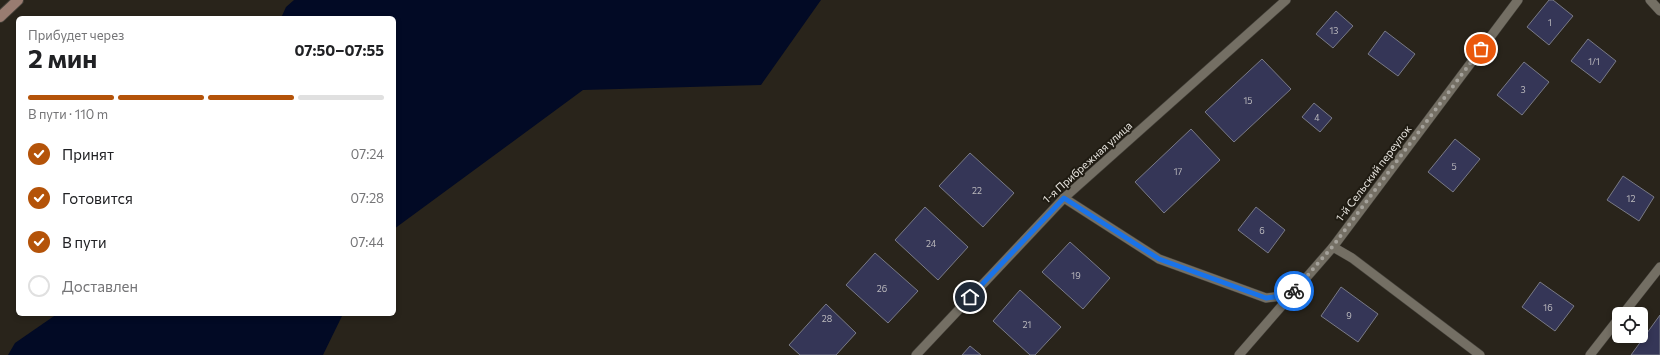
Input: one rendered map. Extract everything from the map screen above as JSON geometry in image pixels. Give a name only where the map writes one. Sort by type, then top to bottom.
[{"type":"main road","points":[[0,17],[18,0]]},
{"type":"lane","name":"1-я Прибрежная улица","points":[[916,355],[1064,198],[1286,0]]},
{"type":"lane","name":"1-й Сельский переулок","points":[[1240,355],[1333,246],[1518,0]]},
{"type":"lane","points":[[1650,0],[1660,11]]},
{"type":"lane","points":[[1064,198],[1159,259],[1266,298],[1290,295]]},
{"type":"lane","points":[[1333,246],[1352,258],[1480,355]]},
{"type":"lane","points":[[1629,307],[1660,267]]},
{"type":"lane","points":[[1590,355],[1612,327]]},
{"type":"water","points":[[294,0],[821,0],[761,85],[583,90],[396,228],[396,16],[282,16],[286,7]]},
{"type":"water","points":[[54,316],[342,316],[323,355],[8,355],[15,343]]},
{"type":"building","points":[[1549,0],[1553,0],[1573,16],[1549,45],[1527,27]]},
{"type":"building","points":[[1336,11],[1353,26],[1333,48],[1316,34]]},
{"type":"building","points":[[1385,31],[1415,54],[1398,76],[1368,54]]},
{"type":"building","points":[[1588,39],[1616,61],[1600,83],[1571,61]]},
{"type":"building","points":[[1262,59],[1291,89],[1234,142],[1205,112]]},
{"type":"building","points":[[1524,62],[1549,82],[1522,115],[1497,95]]},
{"type":"building","points":[[1314,103],[1332,118],[1320,132],[1302,117]]},
{"type":"building","points":[[1191,129],[1220,160],[1164,213],[1135,182]]},
{"type":"building","points":[[1455,139],[1480,159],[1453,192],[1428,172]]},
{"type":"building","points":[[970,153],[1014,193],[983,227],[939,186]]},
{"type":"building","points":[[1623,176],[1654,197],[1639,221],[1607,200]]},
{"type":"building","points":[[925,207],[968,247],[938,280],[895,240]]},
{"type":"building","points":[[1256,207],[1285,230],[1268,253],[1238,230]]},
{"type":"building","points":[[1070,242],[1110,278],[1083,309],[1042,272]]},
{"type":"building","points":[[875,253],[918,291],[888,323],[846,285]]},
{"type":"building","points":[[1540,282],[1574,306],[1555,331],[1522,307]]},
{"type":"building","points":[[1341,287],[1378,314],[1358,342],[1321,316]]},
{"type":"building","points":[[1020,290],[1061,327],[1035,355],[1030,355],[993,321]]},
{"type":"building","points":[[826,304],[856,333],[836,355],[800,355],[789,345]]},
{"type":"building","points":[[1660,315],[1660,355],[1631,355],[1640,343],[1648,343],[1648,332]]},
{"type":"building","points":[[970,346],[981,355],[962,355]]},
{"type":"way so far","points":[[1294,291],[1333,246],[1481,49]]},
{"type":"route","points":[[970,297],[1064,198],[1159,259],[1266,298],[1290,295],[1294,291]]}]
